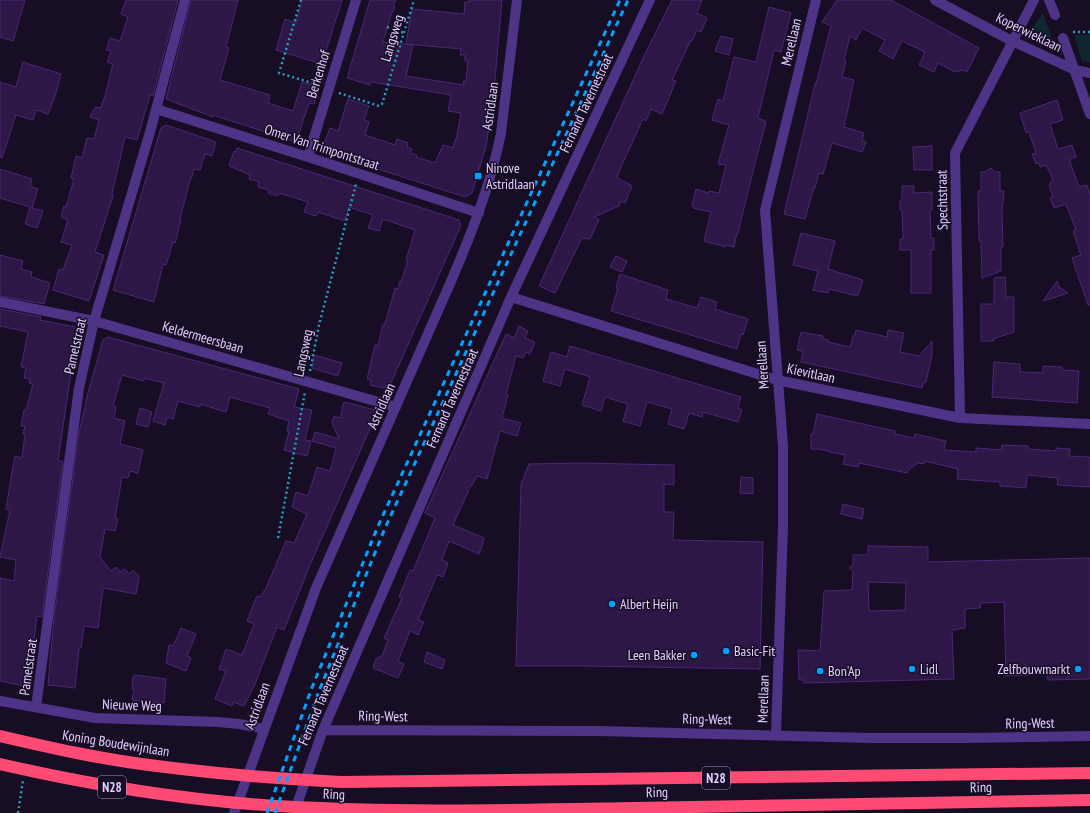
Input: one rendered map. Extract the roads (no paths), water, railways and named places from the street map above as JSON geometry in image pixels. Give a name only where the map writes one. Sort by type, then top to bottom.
[{"type":"highway","name":"Koning Boudewijnlaan","points":[[0,736],[104,758],[156,766],[229,774]]},
{"type":"highway","name":"Ring","points":[[0,764],[97,784],[225,802],[339,809],[455,811],[1090,800]]},
{"type":"highway","name":"Ring","points":[[229,774],[279,779],[357,782],[1090,773]]},
{"type":"street","name":"Pamelstraat","points":[[36,707],[79,388],[94,321],[156,110],[185,0]]},
{"type":"street","name":"Berkenhof","points":[[308,157],[356,0]]},
{"type":"street","name":"Astridlaan","points":[[234,813],[316,588],[396,407],[479,213],[495,161],[501,133],[517,0]]},
{"type":"street","name":"Fernand Tavernestraat","points":[[294,813],[323,730],[511,297],[650,0]]},
{"type":"street","name":"Merellaan","points":[[776,734],[783,526],[783,446],[765,210],[816,0]]},
{"type":"street","name":"Koperwieklaan","points":[[936,0],[1012,41],[1075,70],[1090,74]]},
{"type":"street","name":"Spechtstraat","points":[[960,418],[955,153],[1034,0]]},
{"type":"street","points":[[1049,0],[1054,15]]},
{"type":"street","points":[[1066,35],[1075,70],[1090,114]]},
{"type":"street","name":"Omer Van Trimpontstraat","points":[[156,110],[308,157],[479,213]]},
{"type":"street","name":"Kievitlaan","points":[[511,297],[777,380],[960,418],[1090,424]]},
{"type":"street","name":"Keldermeersbaan","points":[[0,302],[94,321],[396,407]]},
{"type":"street","name":"Nieuwe Weg","points":[[0,701],[95,718],[218,722],[264,729]]},
{"type":"street","name":"Ring-West","points":[[323,730],[598,730],[878,738],[1090,736]]},
{"type":"railway","points":[[267,813],[311,690],[378,526],[620,0]]},
{"type":"railway","points":[[275,813],[319,691],[385,528],[628,0]]},
{"type":"place","name":"Ninove Astridlaan","points":[[478,176]]},
{"type":"place","name":"Albert Heijn","points":[[612,604]]},
{"type":"place","name":"Basic-Fit","points":[[726,651]]},
{"type":"place","name":"Leen Bakker","points":[[694,655]]},
{"type":"place","name":"Lidl","points":[[912,669]]},
{"type":"place","name":"Zelfbouwmarkt","points":[[1078,669]]},
{"type":"place","name":"Bon'Ap","points":[[820,671]]}]
